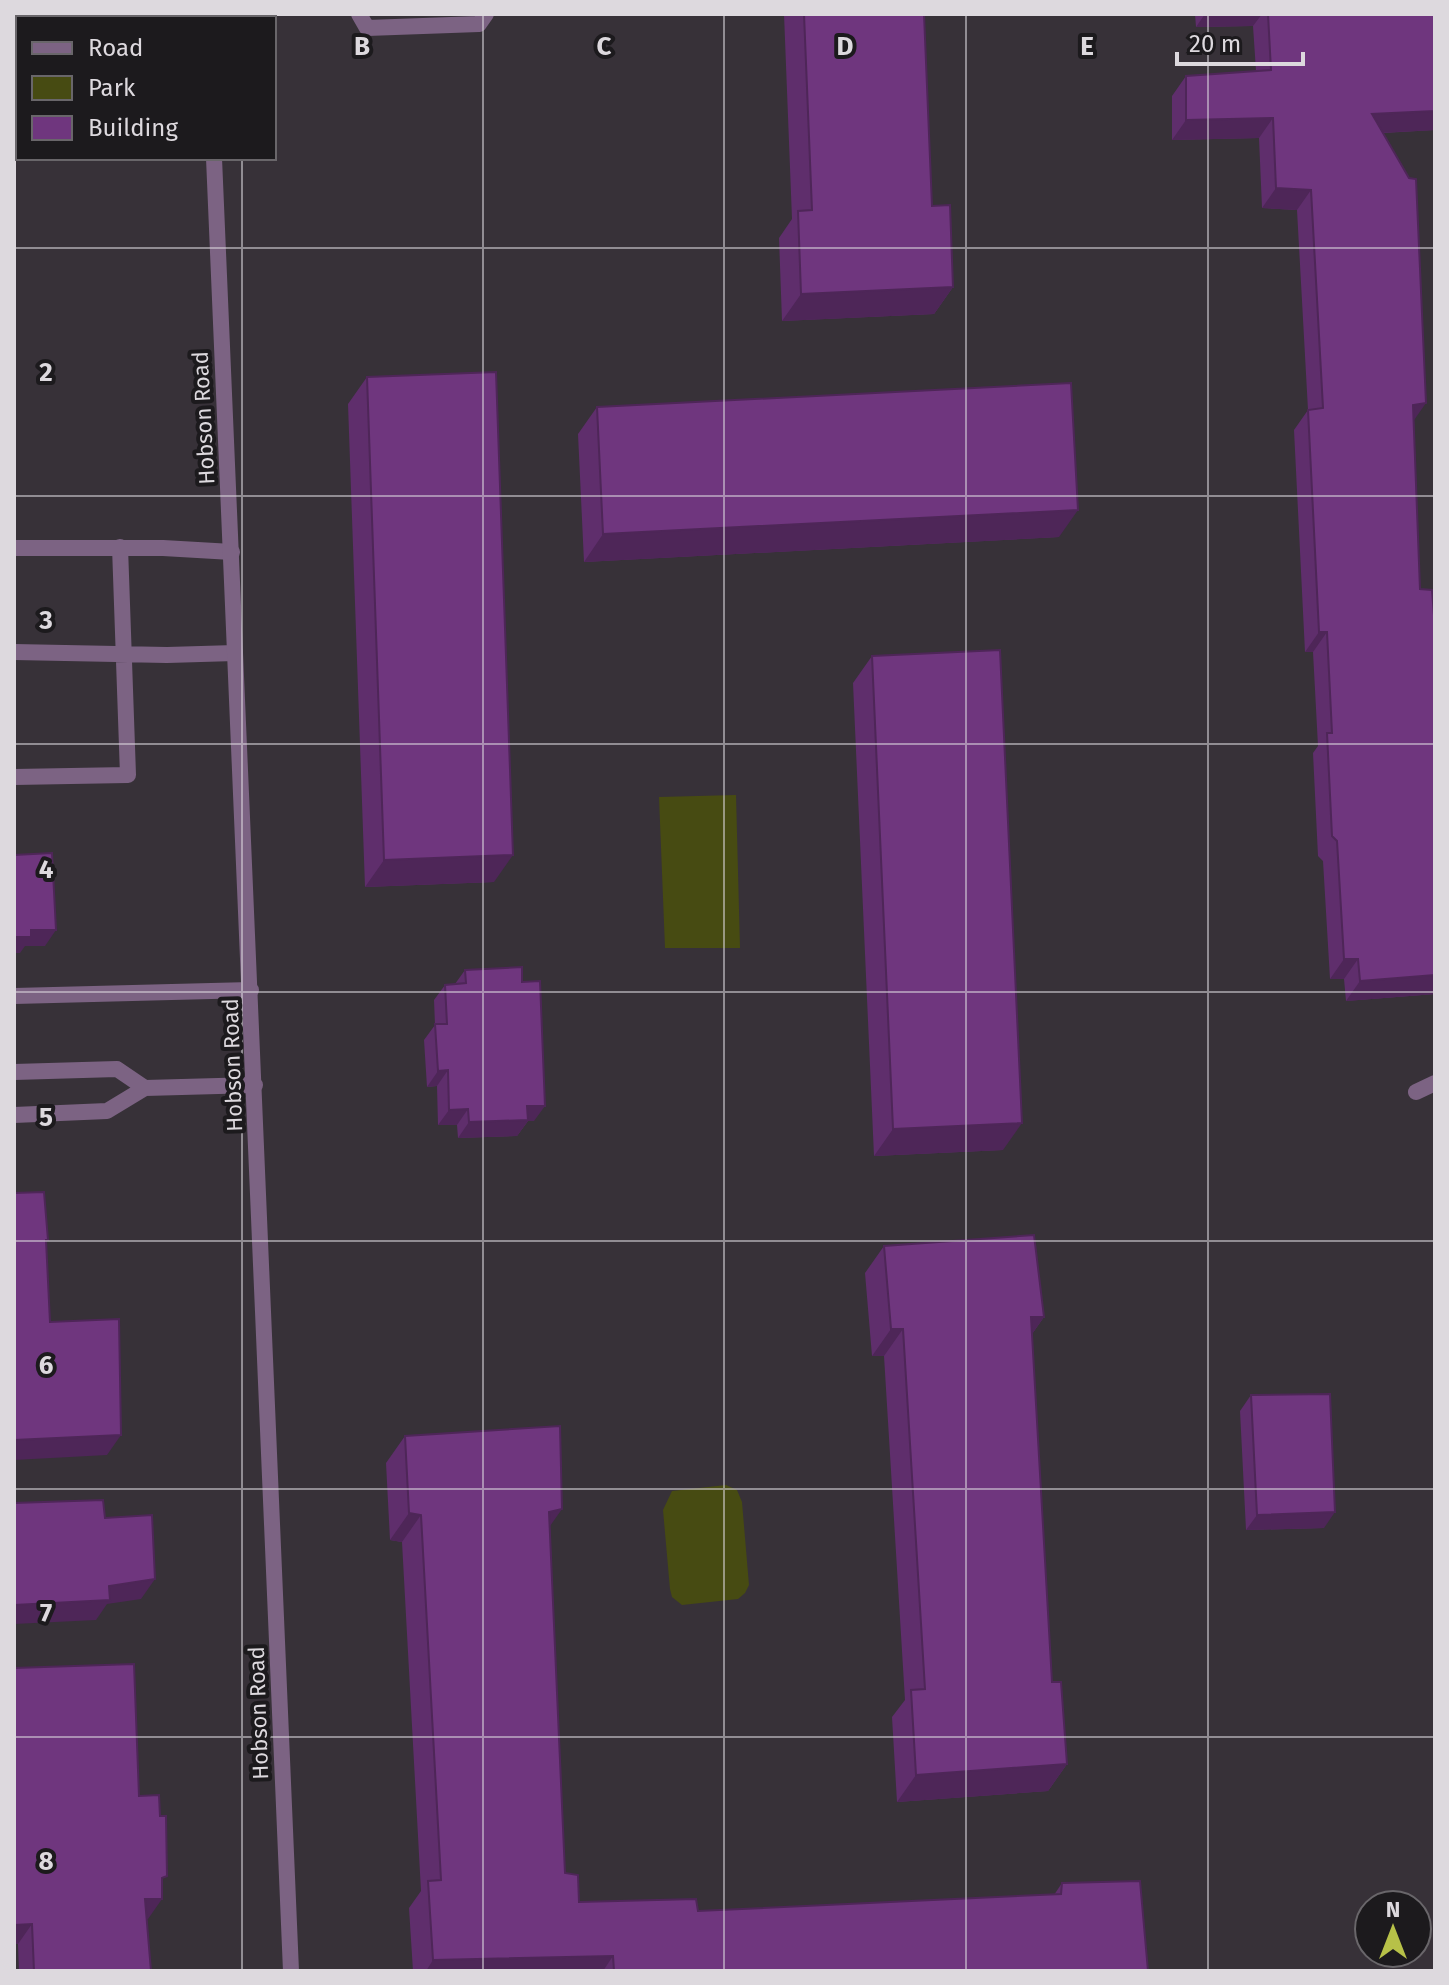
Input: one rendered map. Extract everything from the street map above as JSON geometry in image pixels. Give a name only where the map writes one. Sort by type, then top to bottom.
[{"type":"street","points":[[359,14],[367,28],[479,24],[486,14]]},
{"type":"street","name":"Hobson Road","points":[[214,160],[291,1971]]},
{"type":"street","points":[[14,548],[120,547],[232,552]]},
{"type":"street","points":[[14,777],[128,775],[120,547]]},
{"type":"street","points":[[14,652],[235,653]]},
{"type":"street","points":[[14,996],[251,990]]},
{"type":"street","points":[[14,1072],[117,1069],[145,1088]]},
{"type":"street","points":[[1416,1092],[1435,1083]]},
{"type":"street","points":[[14,1115],[107,1111],[145,1088],[255,1085]]},
{"type":"green space","points":[[736,795],[740,948],[665,948],[659,797]]},
{"type":"green space","points":[[726,1485],[737,1490],[742,1502],[749,1585],[738,1599],[682,1605],[672,1597],[670,1589],[663,1510],[672,1491]]},
{"type":"building","points":[[804,14],[924,14],[932,206],[950,205],[953,287],[801,294],[798,211],[812,210]]},
{"type":"building","points":[[1268,14],[1435,14],[1435,111],[1372,114],[1409,178],[1416,179],[1426,403],[1413,405],[1420,589],[1432,590],[1435,628],[1435,975],[1360,981],[1358,959],[1344,959],[1337,841],[1332,836],[1327,733],[1332,733],[1327,632],[1319,632],[1308,410],[1323,408],[1311,190],[1276,188],[1273,118],[1186,120],[1186,76],[1271,70]]},
{"type":"building","points":[[496,372],[513,855],[384,860],[367,377]]},
{"type":"building","points":[[1071,383],[1078,510],[603,534],[597,407]]},
{"type":"building","points":[[1000,650],[1022,1123],[893,1129],[872,656]]},
{"type":"building","points":[[52,853],[56,930],[31,930],[31,937],[14,937],[14,855]]},
{"type":"building","points":[[522,967],[522,982],[540,981],[545,1106],[527,1106],[528,1120],[469,1122],[468,1109],[449,1110],[448,1070],[438,1071],[435,1024],[447,1024],[445,985],[466,983],[465,970]]},
{"type":"building","points":[[44,1192],[50,1322],[119,1319],[121,1435],[14,1440],[14,1193]]},
{"type":"building","points":[[1034,1235],[1044,1317],[1031,1317],[1052,1682],[1061,1682],[1067,1764],[916,1775],[911,1690],[925,1689],[903,1329],[891,1329],[884,1246]]},
{"type":"building","points":[[1330,1394],[1335,1512],[1257,1515],[1251,1395]]},
{"type":"building","points":[[560,1426],[562,1509],[549,1512],[565,1873],[578,1875],[579,1902],[696,1899],[698,1911],[1061,1894],[1062,1883],[1140,1881],[1148,1971],[614,1971],[613,1956],[433,1960],[428,1881],[441,1880],[421,1515],[409,1513],[405,1436]]},
{"type":"building","points":[[103,1500],[105,1518],[152,1515],[155,1579],[109,1586],[110,1600],[14,1605],[14,1503]]},
{"type":"building","points":[[134,1664],[139,1796],[159,1795],[160,1816],[166,1816],[167,1876],[162,1878],[162,1899],[145,1899],[151,1971],[34,1971],[32,1924],[14,1925],[14,1668]]}]
